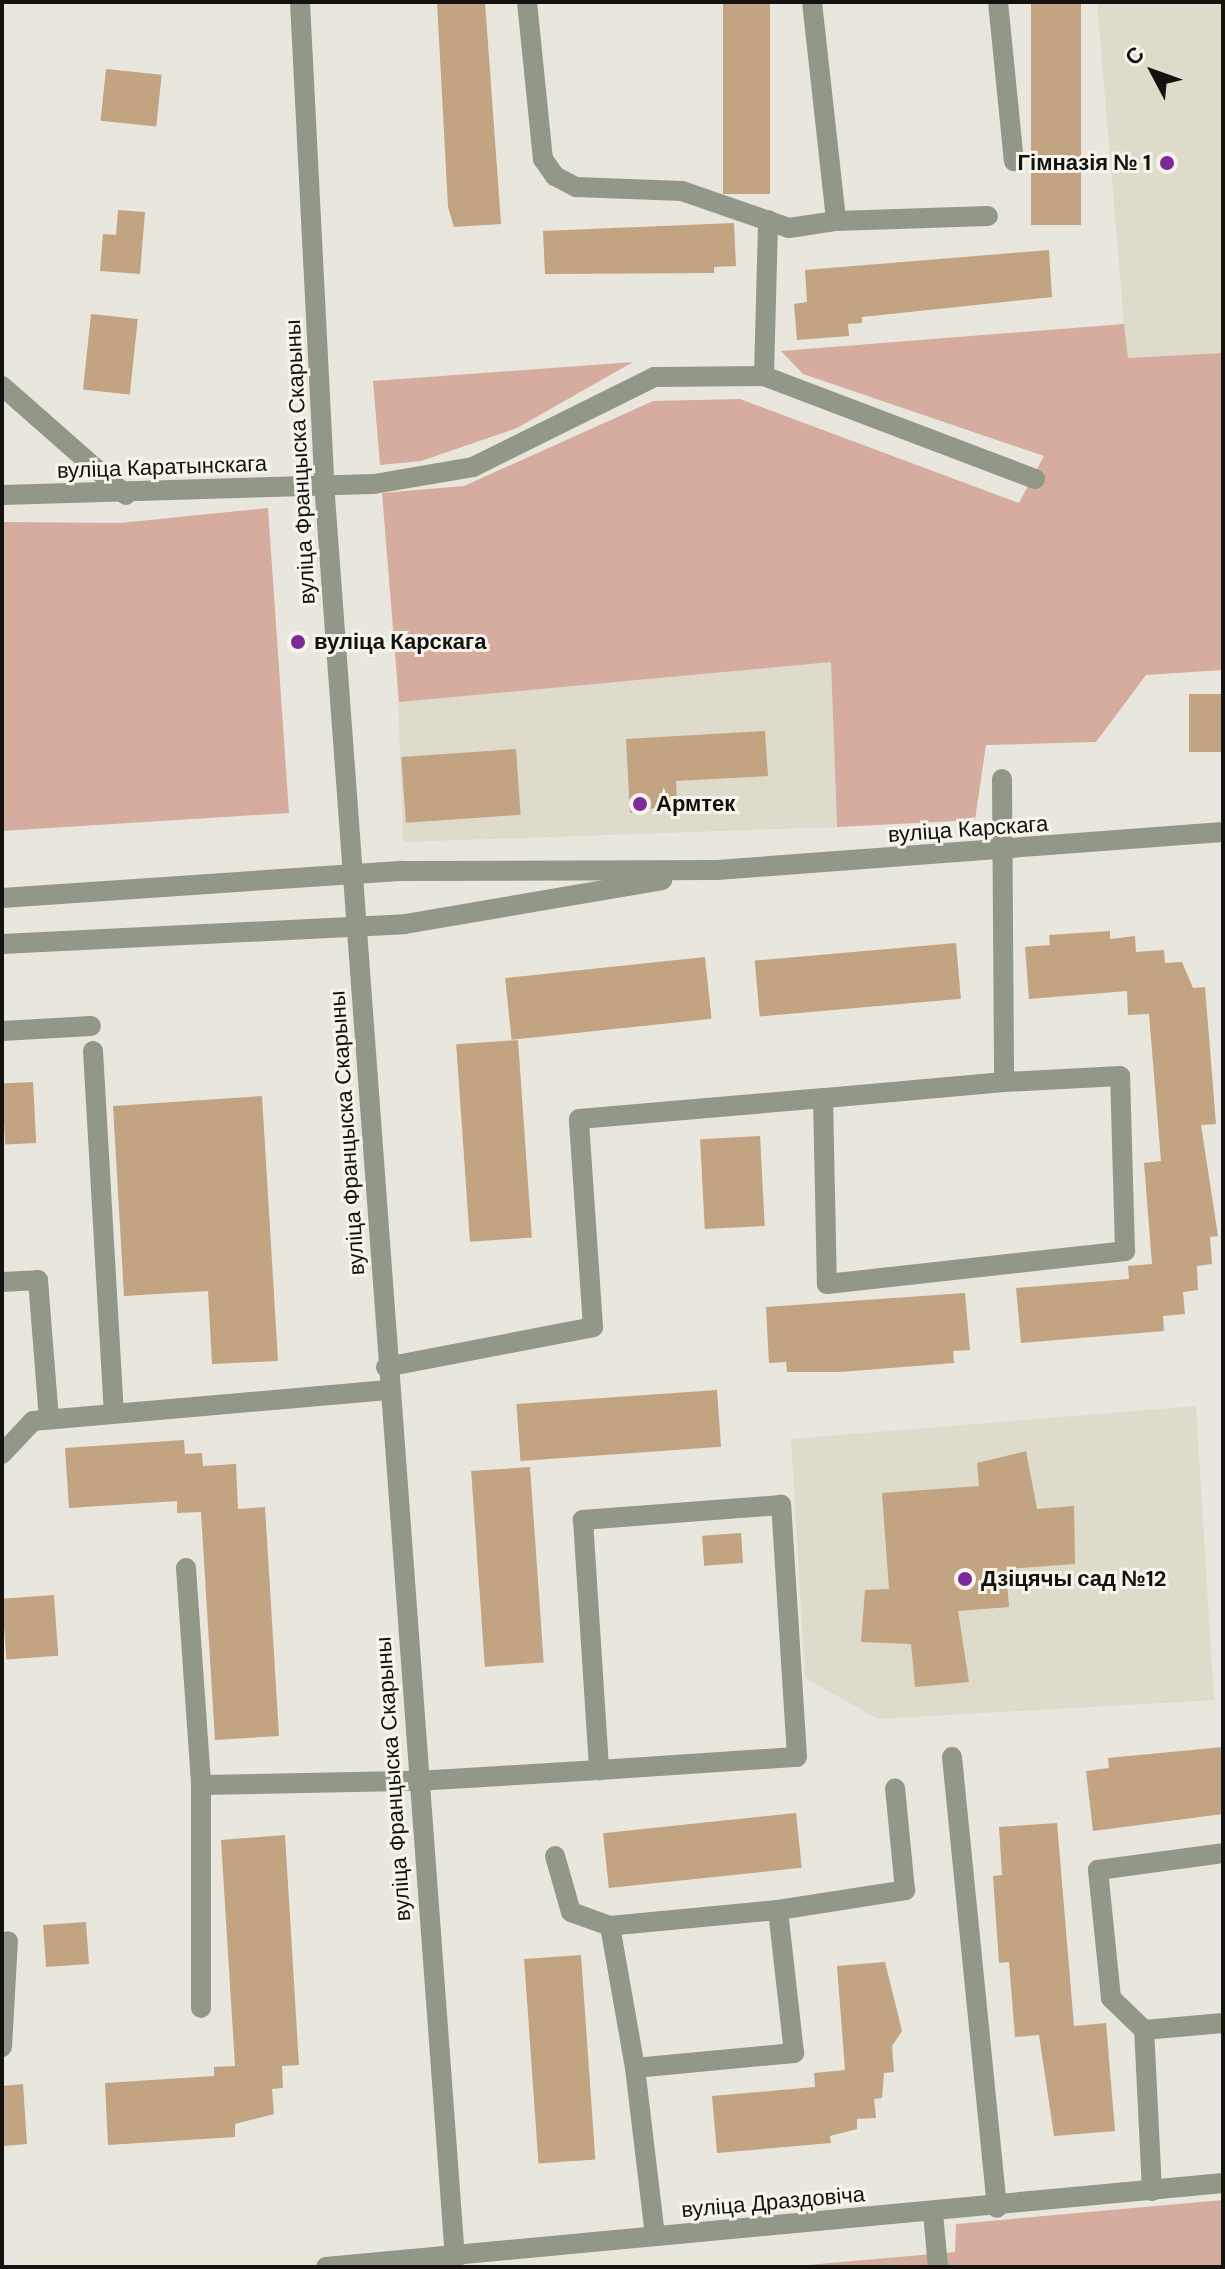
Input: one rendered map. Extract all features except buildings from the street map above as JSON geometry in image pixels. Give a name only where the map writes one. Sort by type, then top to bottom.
[{"type":"street","name":"вуліца Францыска Скарыны","points":[[300,2],[324,483],[416,1781],[455,2259]]},
{"type":"street","points":[[527,2],[543,159],[555,176],[576,187],[682,191],[789,228],[836,221],[988,216]]},
{"type":"street","points":[[812,2],[836,221]]},
{"type":"street","points":[[998,2],[1014,161]]},
{"type":"street","points":[[768,220],[764,376],[1035,479]]},
{"type":"street","name":"вуліца Каратынскага","points":[[2,495],[126,495],[324,483],[374,484],[473,467],[654,377],[764,376]]},
{"type":"street","points":[[2,386],[126,495]]},
{"type":"street","points":[[1002,779],[998,851],[1004,1082]]},
{"type":"street","name":"вуліца Карскага","points":[[2,898],[353,875],[717,870],[1223,832]]},
{"type":"street","name":"вуліца Карскага","points":[[2,944],[405,924],[717,870]]},
{"type":"street","points":[[2,1031],[91,1026]]},
{"type":"street","points":[[93,1051],[114,1413]]},
{"type":"street","points":[[386,1367],[593,1327],[579,1119],[1004,1082],[1120,1076],[1125,1251],[827,1284],[823,1098]]},
{"type":"street","points":[[2,1282],[38,1280],[49,1419]]},
{"type":"street","points":[[2,1454],[33,1421],[388,1390]]},
{"type":"street","points":[[201,1785],[416,1781],[599,1770],[797,1757],[781,1505],[583,1520],[599,1770]]},
{"type":"street","points":[[186,1568],[201,1785],[201,2008]]},
{"type":"street","points":[[952,1757],[997,2208]]},
{"type":"street","points":[[555,1856],[571,1912],[610,1926],[778,1910],[905,1890],[895,1788]]},
{"type":"street","points":[[1152,2191],[1144,2030],[1111,1998],[1098,1870],[1223,1853]]},
{"type":"street","points":[[635,2068],[794,2053],[778,1910]]},
{"type":"street","points":[[610,1926],[635,2068],[655,2235]]},
{"type":"street","points":[[2,2047],[8,1941]]},
{"type":"street","points":[[1144,2030],[1223,2023]]},
{"type":"street","name":"вуліца Драздовіча","points":[[326,2267],[455,2259],[545,2258],[655,2235],[997,2208],[1223,2183]]},
{"type":"street","points":[[933,2213],[938,2267]]},
{"type":"shaded area","name":"Гімназія № 1","points":[[1097,2],[1223,2],[1223,364],[1128,371]]},
{"type":"shaded area","points":[[1124,324],[1128,358],[1223,353],[1223,670],[1146,675],[1096,742],[986,745],[975,820],[837,827],[831,662],[399,702],[382,493],[464,486],[653,401],[740,399],[1019,503],[1044,456],[803,374],[781,351]]},
{"type":"shaded area","points":[[633,362],[517,428],[421,461],[380,465],[373,381]]},
{"type":"shaded area","points":[[268,508],[289,813],[2,831],[2,522],[120,523]]},
{"type":"shaded area","points":[[831,662],[837,827],[403,842],[397,677]]},
{"type":"shaded area","points":[[1196,1406],[1214,1700],[878,1719],[805,1678],[791,1439]]},
{"type":"shaded area","points":[[1223,2200],[1223,2267],[785,2267],[955,2252],[956,2224]]},
{"type":"place","name":"Гімназія № 1","points":[[1167,163]]},
{"type":"place","name":"вуліца Карскага","points":[[298,642]]},
{"type":"place","name":"Армтек","points":[[640,804]]},
{"type":"place","name":"Дзіцячы сад №12","points":[[965,1579]]}]
